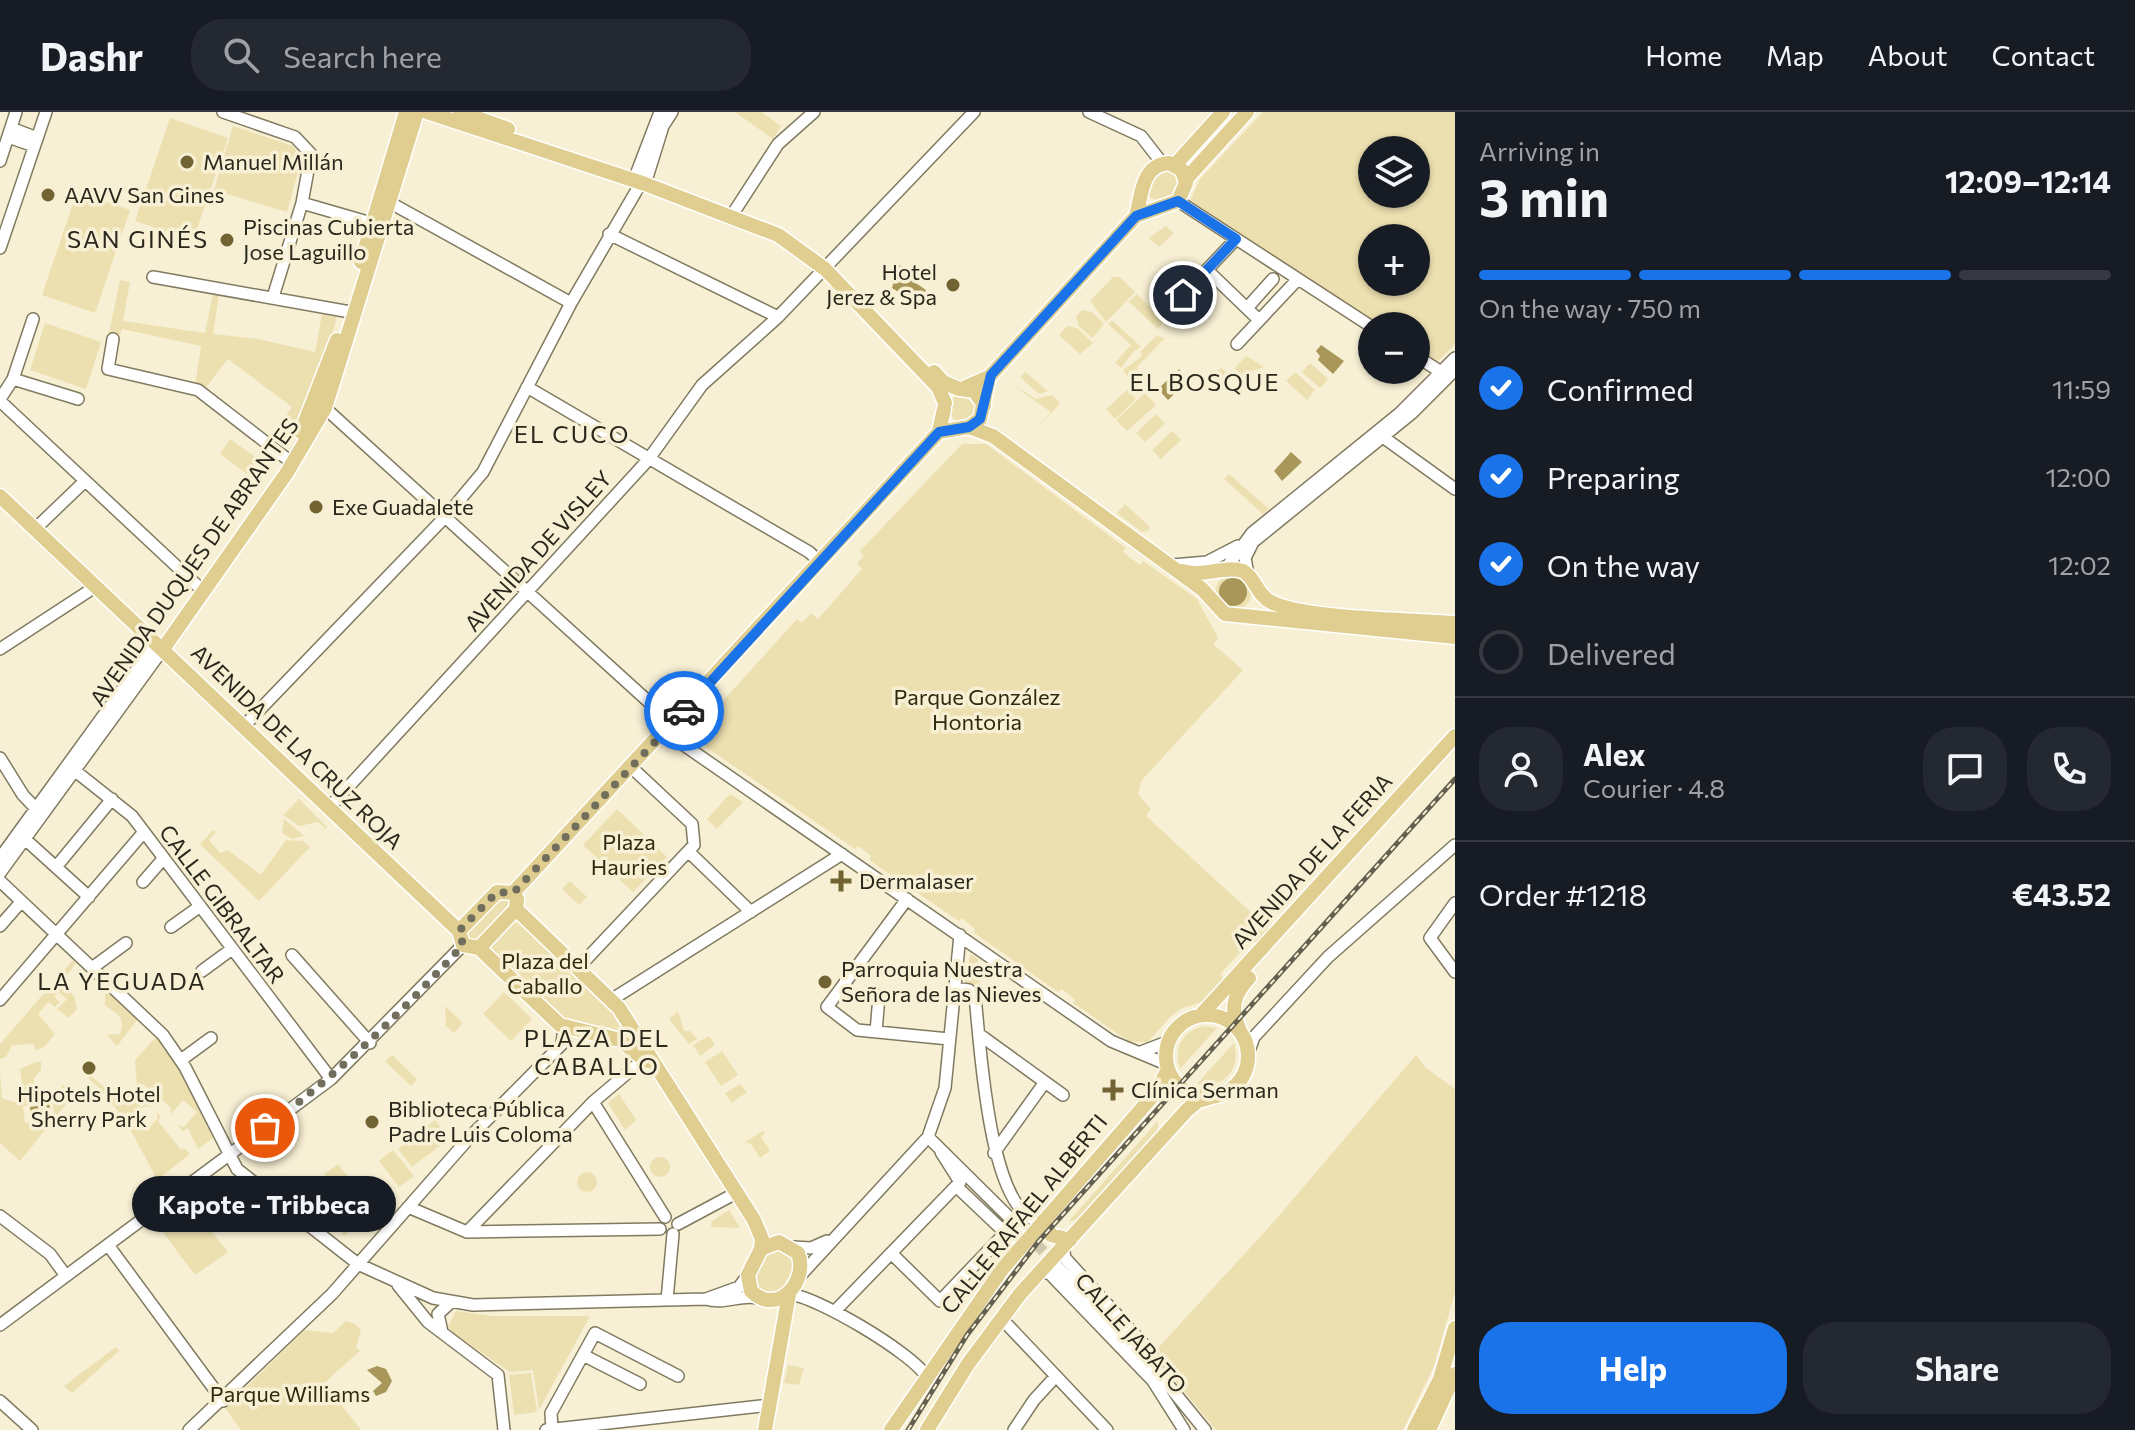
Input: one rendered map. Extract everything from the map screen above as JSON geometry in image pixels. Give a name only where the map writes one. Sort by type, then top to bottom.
[{"type":"main road","name":"AVENIDA DUQUES DE ABRANTES","points":[[159,646],[325,408],[406,112]]},
{"type":"main road","name":"AVENIDA DUQUES DE ABRANTES","points":[[377,225],[389,202],[417,112]]},
{"type":"main road","points":[[427,112],[735,211],[800,240],[943,382],[974,391],[984,408],[993,436]]},
{"type":"main road","points":[[460,112],[640,180]]},
{"type":"main road","points":[[513,893],[939,432],[944,406],[950,394],[989,377],[1136,216],[1146,177],[1168,164],[1223,112]]},
{"type":"main road","points":[[1136,216],[1178,201],[1186,179],[1247,112]]},
{"type":"main road","points":[[1168,164],[1182,170],[1186,179]]},
{"type":"main road","points":[[1143,191],[1151,204],[1162,207]]},
{"type":"main road","points":[[828,267],[938,387],[951,423],[993,436],[1202,589],[1225,614],[1343,629],[1455,637]]},
{"type":"main road","name":"AVENIDA DUQUES DE ABRANTES","points":[[270,490],[315,403],[351,312]]},
{"type":"main road","points":[[939,432],[966,427],[984,408],[989,377]]},
{"type":"main road","name":"AVENIDA DE LA CRUZ ROJA","points":[[0,496],[329,808],[461,938]]},
{"type":"main road","points":[[1169,565],[1195,575],[1237,569],[1248,574],[1268,601],[1295,608],[1455,623]]},
{"type":"main road","points":[[1211,601],[1211,585],[1224,571]]},
{"type":"main road","points":[[1242,614],[1253,606],[1257,587]]},
{"type":"main road","name":"AVENIDA DE LA FERIA","points":[[1201,1015],[1455,736]]},
{"type":"main road","name":"AVENIDA DE LA FERIA","points":[[1240,1031],[1233,1008],[1237,990],[1455,750]]},
{"type":"main road","points":[[513,893],[497,892],[461,938],[479,948],[564,1027],[620,1040],[650,1064]]},
{"type":"main road","points":[[513,893],[516,909],[611,1000],[754,1220],[762,1239],[761,1249],[748,1275],[749,1288],[774,1308],[777,1322],[756,1430]]},
{"type":"main road","points":[[479,948],[516,909]]},
{"type":"main road","points":[[927,1430],[1001,1318],[1036,1275],[1187,1110],[1198,1101],[1212,1097],[1236,1086],[1245,1071],[1248,1054],[1240,1031],[1223,1017],[1201,1015],[1180,1024],[1167,1042],[1167,1066],[1187,1092],[1212,1097]]},
{"type":"main road","name":"CALLE RAFAEL ALBERTI","points":[[891,1430],[926,1376],[1014,1256],[1157,1091],[1167,1066]]},
{"type":"main road","points":[[754,1220],[800,1258],[798,1278],[789,1294],[765,1430]]},
{"type":"main road","points":[[1043,1221],[1051,1235],[1067,1244]]},
{"type":"main road","points":[[761,1249],[786,1244]]},
{"type":"main road","points":[[1014,1256],[1027,1260],[1036,1275]]},
{"type":"main road","points":[[762,1299],[775,1301],[789,1294]]},
{"type":"main road","points":[[1414,1430],[1440,1379],[1455,1328]]},
{"type":"main road","points":[[1429,1430],[1455,1374]]},
{"type":"street","points":[[0,161],[8,112]]},
{"type":"street","points":[[6,134],[16,112]]},
{"type":"street","points":[[1,241],[46,112]]},
{"type":"street","points":[[223,112],[295,137],[311,154],[302,203],[273,297]]},
{"type":"street","points":[[640,180],[660,112]]},
{"type":"street","points":[[243,727],[447,515],[483,472],[571,303],[640,180],[672,112]]},
{"type":"street","points":[[735,211],[778,144],[814,112]]},
{"type":"street","name":"AVENIDA DE VISLEY","points":[[329,808],[648,460],[702,385],[828,267],[974,112]]},
{"type":"street","points":[[1089,112],[1141,136],[1168,164]]},
{"type":"street","points":[[6,134],[36,142]]},
{"type":"street","points":[[1178,201],[1358,318]]},
{"type":"street","points":[[389,202],[571,303]]},
{"type":"street","points":[[302,203],[377,225]]},
{"type":"street","points":[[609,234],[778,317]]},
{"type":"street","points":[[1183,295],[1236,239]]},
{"type":"street","points":[[1207,270],[1259,320]]},
{"type":"street","points":[[153,277],[351,312]]},
{"type":"street","points":[[1247,308],[1273,279]]},
{"type":"street","points":[[1237,344],[1298,279]]},
{"type":"street","points":[[33,319],[13,379],[0,400],[200,588]]},
{"type":"street","points":[[113,339],[108,369],[198,390],[286,458]]},
{"type":"street","points":[[1169,565],[1207,562],[1242,543],[1400,413],[1455,358]]},
{"type":"street","points":[[1430,365],[1441,372]]},
{"type":"street","points":[[1248,574],[1246,554],[1253,542],[1386,435],[1455,370]]},
{"type":"street","points":[[13,379],[78,399]]},
{"type":"street","points":[[527,387],[805,549],[820,562]]},
{"type":"street","points":[[325,408],[447,515],[526,594],[661,713],[681,743],[1111,1041],[1167,1066]]},
{"type":"street","points":[[1386,435],[1454,483]]},
{"type":"street","points":[[35,529],[85,481]]},
{"type":"street","points":[[1224,571],[1242,543]]},
{"type":"street","points":[[0,649],[95,587]]},
{"type":"street","name":"AVENIDA DUQUES DE ABRANTES","points":[[1,856],[40,814],[159,646]]},
{"type":"street","points":[[0,758],[40,814]]},
{"type":"street","points":[[578,968],[690,853],[695,837],[692,824],[631,767]]},
{"type":"street","name":"CALLE GIBRALTAR","points":[[73,768],[112,799],[143,833],[331,1079]]},
{"type":"street","points":[[56,867],[112,799]]},
{"type":"street","name":"AVENIDA DUQUES DE ABRANTES","points":[[0,873],[26,840],[40,814]]},
{"type":"street","points":[[0,1000],[143,833]]},
{"type":"street","points":[[26,840],[89,897]]},
{"type":"street","points":[[1248,1054],[1254,1037],[1328,957],[1455,845]]},
{"type":"street","points":[[690,853],[751,912]]},
{"type":"street","points":[[611,1000],[842,854]]},
{"type":"street","points":[[143,882],[163,859]]},
{"type":"street","points":[[0,881],[151,1022],[181,1060],[237,1169],[358,1264],[398,1285],[433,1298],[473,1305],[706,1299],[719,1302],[744,1296],[762,1299]]},
{"type":"street","points":[[907,899],[827,1007],[857,1030],[949,1039]]},
{"type":"street","points":[[0,926],[21,902]]},
{"type":"street","points":[[1455,903],[1430,938],[1455,972]]},
{"type":"street","points":[[171,927],[199,907]]},
{"type":"street","points":[[798,1278],[831,1238],[928,1137],[945,1088],[960,935]]},
{"type":"street","points":[[0,1325],[331,1079],[370,1043],[461,938]]},
{"type":"street","points":[[92,968],[126,943]]},
{"type":"street","points":[[202,971],[232,949]]},
{"type":"street","points":[[292,955],[370,1043]]},
{"type":"street","points":[[954,988],[973,992],[994,1153],[1015,1202],[1035,1220],[1043,1221]]},
{"type":"street","points":[[876,1032],[879,996]]},
{"type":"street","points":[[189,1430],[223,1401],[358,1264],[562,1044],[564,1027]]},
{"type":"street","points":[[980,1035],[1063,1095]]},
{"type":"street","points":[[181,1060],[211,1038]]},
{"type":"street","points":[[1141,1052],[1167,1042]]},
{"type":"street","points":[[467,1232],[593,1102],[650,1064]]},
{"type":"street","points":[[994,1153],[1045,1082]]},
{"type":"street","points":[[593,1102],[665,1217],[675,1219],[667,1300]]},
{"type":"street","points":[[835,1311],[956,1186],[960,1177],[928,1137]]},
{"type":"street","points":[[941,1152],[1023,1231]]},
{"type":"street","points":[[956,1186],[1016,1243],[1014,1256]]},
{"type":"street","points":[[408,1207],[467,1232],[675,1229],[736,1193]]},
{"type":"street","points":[[0,1216],[50,1254],[66,1276]]},
{"type":"street","points":[[660,1229],[660,1222],[665,1217]]},
{"type":"street","points":[[891,1253],[940,1301],[1005,1233]]},
{"type":"street","points":[[786,1244],[811,1248],[831,1238]]},
{"type":"street","points":[[1067,1244],[1065,1258],[1150,1351],[1157,1378]]},
{"type":"street","points":[[108,1245],[223,1401]]},
{"type":"street","points":[[1057,1266],[1205,1430]]},
{"type":"street","name":"CALLE JABATO","points":[[1036,1275],[1050,1274],[1157,1378],[1184,1430]]},
{"type":"street","points":[[706,1299],[739,1287],[748,1275]]},
{"type":"street","points":[[398,1285],[428,1322],[498,1375],[504,1430]]},
{"type":"street","points":[[789,1294],[803,1296],[835,1311],[916,1363],[926,1376]]},
{"type":"street","points":[[433,1298],[442,1332]]},
{"type":"street","points":[[438,1314],[451,1302]]},
{"type":"street","points":[[1001,1318],[1107,1430]]},
{"type":"street","points":[[678,1376],[595,1333],[551,1413],[549,1430],[605,1427],[761,1406]]},
{"type":"street","points":[[583,1355],[640,1384]]},
{"type":"street","points":[[1014,1430],[1034,1400],[1056,1376]]},
{"type":"street","points":[[0,1401],[32,1430]]},
{"type":"green space","points":[[735,112],[761,112],[781,126],[773,139]]},
{"type":"green space","points":[[1263,112],[1455,112],[1455,344],[1436,363],[1430,359],[1430,312],[1358,312],[1190,201],[1200,179]]},
{"type":"green space","name":"Manuel Millán","points":[[170,118],[228,138],[193,241],[135,221]]},
{"type":"green space","points":[[233,126],[293,146],[301,161],[287,212],[214,190]]},
{"type":"green space","points":[[1161,170],[1172,170],[1180,178],[1175,197],[1160,203],[1149,196],[1147,186]]},
{"type":"green space","points":[[77,192],[130,210],[95,313],[42,295]]},
{"type":"green space","points":[[1166,226],[1174,233],[1159,247],[1149,238]]},
{"type":"green space","points":[[1113,277],[1120,277],[1135,292],[1106,322],[1090,301]]},
{"type":"green space","points":[[120,280],[130,282],[123,321],[205,333],[213,294],[219,295],[213,334],[258,339],[315,352],[322,314],[337,317],[321,370],[285,446],[268,440],[292,407],[228,359],[203,391],[195,386],[201,346],[122,329],[120,335],[109,333]]},
{"type":"green space","points":[[1137,294],[1164,321],[1158,329],[1129,302]]},
{"type":"green space","points":[[1082,310],[1092,312],[1104,324],[1092,338],[1079,326],[1076,317]]},
{"type":"green space","points":[[1112,320],[1141,347],[1121,368],[1115,363],[1131,345],[1108,324]]},
{"type":"green space","points":[[45,323],[101,342],[86,389],[30,370]]},
{"type":"green space","points":[[1067,326],[1077,328],[1093,343],[1080,354],[1059,335]]},
{"type":"green space","points":[[1156,336],[1165,338],[1138,366],[1133,384],[1123,370],[1141,357],[1141,351]]},
{"type":"green space","points":[[1246,356],[1264,367],[1240,375],[1235,368]]},
{"type":"green space","points":[[1310,363],[1328,379],[1320,388],[1302,372]]},
{"type":"green space","points":[[1221,368],[1229,375],[1230,395],[1211,377]]},
{"type":"green space","points":[[1025,372],[1048,391],[1039,394],[1020,377]]},
{"type":"green space","points":[[1295,372],[1315,390],[1307,400],[1286,381]]},
{"type":"green space","points":[[1013,385],[1036,399],[1052,395],[1060,403],[1027,440],[1051,412]]},
{"type":"green space","points":[[1127,390],[1136,399],[1115,419],[1106,409]]},
{"type":"green space","points":[[1145,393],[1156,405],[1127,431],[1116,420]]},
{"type":"green space","points":[[963,394],[973,398],[977,408],[973,418],[963,422],[953,418],[949,408],[953,398]]},
{"type":"green space","points":[[1156,414],[1165,424],[1145,442],[1136,433]]},
{"type":"green space","points":[[1172,431],[1181,440],[1161,459],[1152,450]]},
{"type":"green space","points":[[230,439],[258,459],[247,474],[220,454]]},
{"type":"green space","name":"Parque González Hontoria","points":[[962,444],[986,444],[1126,548],[1123,552],[1140,565],[1143,561],[1197,599],[1218,638],[1213,644],[1243,670],[1141,781],[1138,794],[1151,809],[1146,816],[1269,929],[1257,943],[1252,940],[1220,974],[1224,979],[1205,1001],[1180,1009],[1148,1042],[1130,1042],[1073,1003],[1075,1000],[1062,989],[1058,992],[973,932],[975,929],[962,918],[959,921],[869,860],[871,856],[858,846],[855,849],[700,743],[703,723],[797,619],[802,623],[811,613],[818,619],[862,569],[857,563],[864,556],[860,551]]},
{"type":"green space","points":[[1229,474],[1269,509],[1263,514],[1224,479]]},
{"type":"green space","points":[[1125,504],[1150,527],[1148,531],[1142,532],[1117,513]]},
{"type":"green space","points":[[1228,575],[1240,575],[1252,590],[1248,603],[1241,608],[1227,610],[1215,593],[1218,582]],"holes":[[[1241,581],[1246,588],[1241,603],[1233,606],[1222,599],[1220,590]]]},
{"type":"green space","points":[[730,794],[743,802],[717,829],[707,819]]},
{"type":"green space","points":[[299,799],[326,829],[318,822],[299,826],[283,815]]},
{"type":"green space","name":"Plaza Hauries","points":[[617,809],[667,857],[633,892],[583,845]]},
{"type":"green space","points":[[284,819],[304,836],[292,839],[282,833]]},
{"type":"green space","points":[[213,830],[216,832],[209,840],[220,853],[228,850],[261,875],[286,840],[303,841],[310,847],[259,901],[200,844]]},
{"type":"green space","points":[[570,881],[587,897],[579,905],[562,889]]},
{"type":"green space","points":[[499,896],[510,897],[510,907],[476,942],[470,943],[465,934]]},
{"type":"green space","name":"Plaza del Caballo","points":[[516,917],[618,1013],[614,1016],[623,1032],[601,1025],[600,1030],[568,1024],[487,948]]},
{"type":"green space","points":[[970,954],[978,959],[980,994],[965,982]]},
{"type":"green space","points":[[73,960],[75,964],[63,981],[74,996],[77,1009],[69,1018],[57,1009],[67,999],[58,992],[54,997],[60,1002],[55,1007],[48,1002],[38,1014],[55,1034],[44,1047],[36,1050],[33,1044],[12,1045],[6,1057],[0,1059],[0,1044]]},
{"type":"green space","points":[[101,985],[138,1019],[117,1046],[107,1035],[120,1034],[121,1020],[105,1005],[105,993],[98,987]]},
{"type":"green space","points":[[504,992],[532,1019],[511,1041],[483,1014]]},
{"type":"green space","points":[[445,1006],[463,1023],[454,1033],[446,1026]]},
{"type":"green space","points":[[678,1011],[684,1031],[690,1031],[697,1039],[689,1044],[669,1019]]},
{"type":"green space","points":[[1204,1026],[1217,1028],[1180,1069],[1179,1047],[1185,1036]]},
{"type":"green space","points":[[709,1036],[715,1045],[700,1056],[693,1045]]},
{"type":"green space","points":[[156,1037],[174,1060],[213,1138],[198,1149],[188,1128],[183,1131],[178,1125],[184,1127],[197,1112],[183,1100],[170,1115],[171,1108],[150,1089],[143,1092],[147,1087],[143,1084],[137,1086],[135,1060]]},
{"type":"green space","points":[[1234,1043],[1235,1061],[1228,1076],[1215,1084],[1197,1084]]},
{"type":"green space","points":[[722,1051],[738,1075],[721,1086],[705,1062]]},
{"type":"green space","points":[[392,1055],[417,1079],[411,1086],[385,1061]]},
{"type":"green space","points":[[1416,1055],[1426,1068],[1455,1089],[1455,1292],[1434,1366],[1403,1430],[1216,1430],[1177,1383],[1158,1348],[1271,1225]]},
{"type":"green space","points":[[41,1062],[41,1070],[34,1078],[33,1105],[23,1106],[25,1123],[46,1121],[46,1114],[54,1113],[52,1096],[62,1096],[62,1085],[68,1087],[71,1098],[20,1161],[0,1143],[0,1073],[2,1098],[14,1102],[24,1096],[20,1069]]},
{"type":"green space","points":[[90,1075],[111,1093],[133,1092],[131,1098],[141,1107],[145,1102],[150,1107],[144,1106],[135,1116],[138,1123],[149,1128],[158,1118],[156,1112],[161,1116],[158,1121],[181,1150],[185,1148],[190,1154],[157,1180],[127,1125],[88,1078]]},
{"type":"green space","points":[[740,1084],[747,1092],[732,1103],[725,1093]]},
{"type":"green space","points":[[619,1094],[636,1120],[625,1130],[608,1103]]},
{"type":"green space","points":[[435,1120],[449,1139],[412,1167],[398,1149]]},
{"type":"green space","points":[[1158,1121],[1157,1133],[1079,1219],[1068,1222]]},
{"type":"green space","points":[[763,1131],[765,1133],[761,1137],[770,1151],[760,1158],[751,1144],[745,1142]]},
{"type":"green space","points":[[393,1150],[414,1176],[399,1187],[379,1161]]},
{"type":"green space","points":[[660,1157],[667,1160],[670,1167],[667,1174],[660,1177],[653,1174],[650,1167],[653,1160]]},
{"type":"green space","points":[[338,1164],[357,1189],[343,1200],[324,1174]]},
{"type":"green space","points":[[587,1172],[594,1175],[597,1182],[594,1189],[587,1192],[580,1189],[577,1182],[580,1175]]},
{"type":"green space","points":[[368,1190],[382,1208],[344,1236],[330,1217]]},
{"type":"green space","points":[[193,1209],[228,1252],[195,1275],[162,1231]]},
{"type":"green space","points":[[729,1210],[740,1228],[711,1227],[712,1221]]},
{"type":"green space","points":[[775,1248],[789,1252],[794,1267],[781,1291],[765,1294],[756,1286],[757,1269],[762,1259]]},
{"type":"green space","points":[[456,1311],[492,1316],[590,1316],[539,1410],[533,1370],[510,1372],[453,1333],[448,1326]]},
{"type":"green space","name":"Parque Williams","points":[[346,1321],[361,1330],[356,1347],[360,1351],[324,1383],[361,1430],[241,1430],[225,1408],[305,1330],[333,1333]]},
{"type":"green space","points":[[116,1347],[119,1351],[72,1393],[64,1386]]},
{"type":"green space","points":[[788,1365],[804,1368],[799,1385],[784,1383]]},
{"type":"green space","points":[[531,1373],[537,1412],[514,1415],[509,1375]]},
{"type":"shaded area","points":[[898,264],[909,272],[901,278],[907,282],[910,279],[926,290],[918,304],[892,288],[894,281],[889,275]]},
{"type":"shaded area","points":[[1321,345],[1344,361],[1333,374],[1318,360],[1320,356],[1316,351]]},
{"type":"shaded area","points":[[1179,369],[1189,380],[1168,400],[1158,389]]},
{"type":"shaded area","points":[[1291,452],[1302,462],[1282,481],[1274,471]]},
{"type":"shaded area","points":[[1233,578],[1243,582],[1247,592],[1243,602],[1233,606],[1223,602],[1219,592],[1223,582]]},
{"type":"shaded area","points":[[49,1092],[50,1111],[44,1112],[44,1120],[32,1121],[30,1107],[37,1106],[36,1093]]},
{"type":"shaded area","points":[[377,1366],[386,1369],[392,1381],[386,1392],[376,1396],[373,1391],[382,1383],[367,1370]]},
{"type":"tunnel","points":[[1024,1232],[1057,1265]]},
{"type":"railway","points":[[908,1430],[967,1335],[1038,1242],[1455,779]]},
{"type":"way so far","points":[[265,1128],[347,1065],[463,945],[459,931],[497,892],[509,890],[513,893],[684,711]]},
{"type":"place","name":"Manuel Millán","points":[[187,162]]},
{"type":"place","name":"AAVV San Gines","points":[[48,195]]},
{"type":"place","name":"Piscinas Cubierta Jose Laguillo","points":[[227,240]]},
{"type":"place","name":"Hotel Jerez & Spa","points":[[953,285]]},
{"type":"place","name":"Exe Guadalete","points":[[316,507]]},
{"type":"place","name":"Dermalaser","points":[[841,881]]},
{"type":"place","name":"Parroquia Nuestra Señora de las Nieves","points":[[825,982]]},
{"type":"place","name":"Hipotels Hotel Sherry Park","points":[[89,1068]]},
{"type":"place","name":"Clínica Serman","points":[[1113,1090]]},
{"type":"place","name":"Biblioteca Pública Padre Luis Coloma","points":[[372,1122]]},
{"type":"place","name":"Kapote - Tribbeca","points":[[265,1128]]},
{"type":"district","name":"SAN GINÉS","points":[[138,240]]},
{"type":"district","name":"EL BOSQUE","points":[[1205,383]]},
{"type":"district","name":"EL CUCO","points":[[572,435]]},
{"type":"district","name":"LA YEGUADA","points":[[122,982]]},
{"type":"district","name":"PLAZA DEL CABALLO","points":[[597,1053]]},
{"type":"route","points":[[684,711],[939,432],[969,427],[980,419],[989,377],[1136,216],[1166,208],[1178,201],[1236,239],[1183,295]]}]
